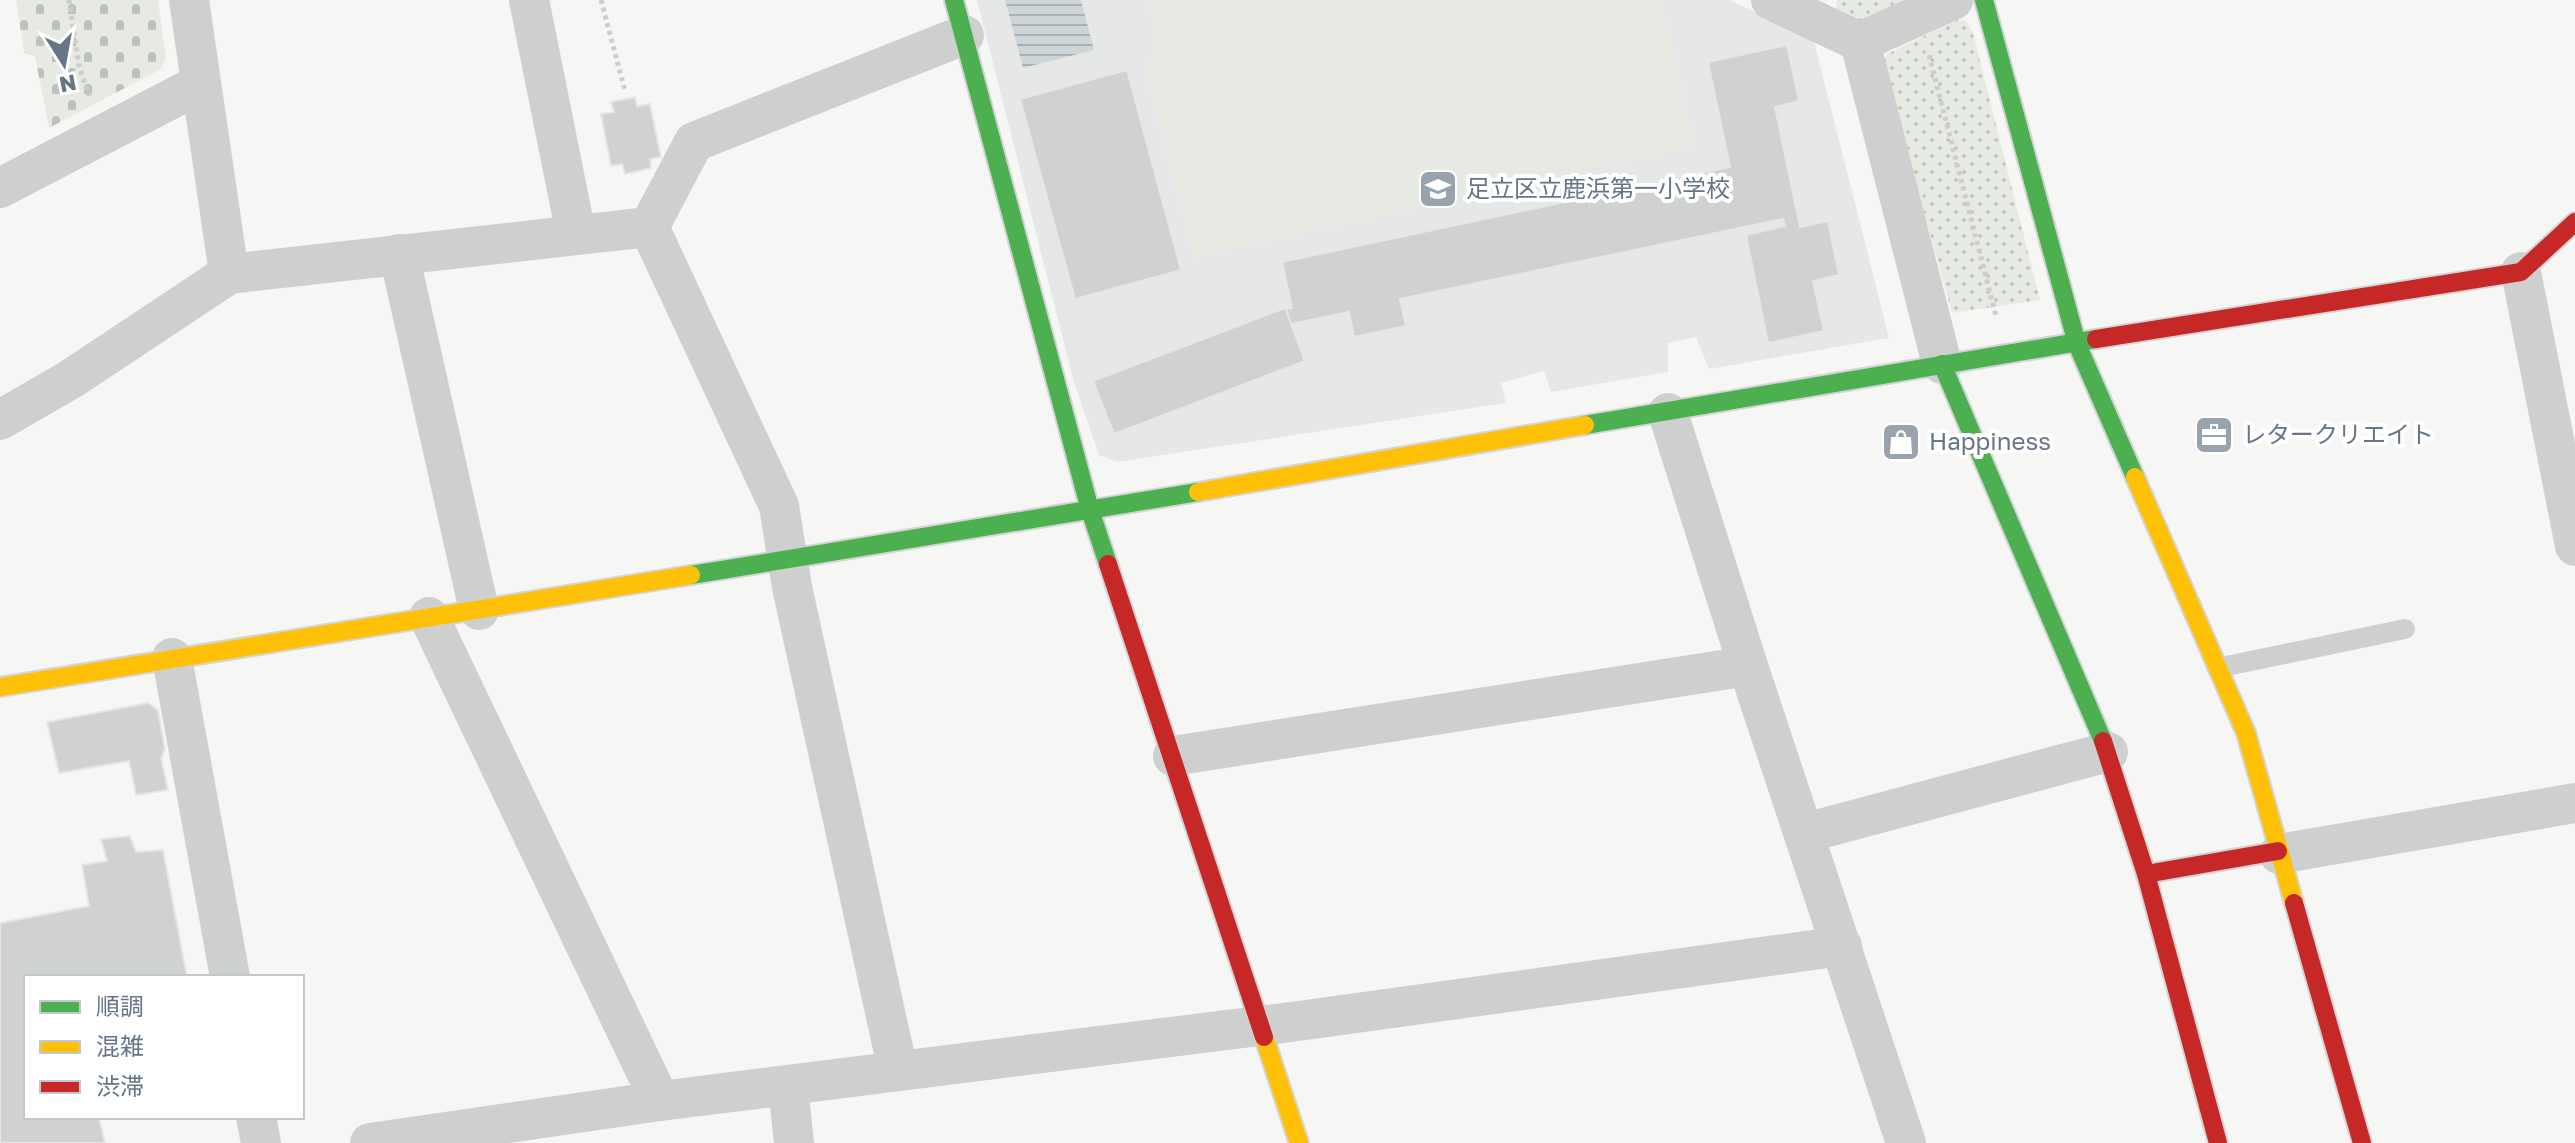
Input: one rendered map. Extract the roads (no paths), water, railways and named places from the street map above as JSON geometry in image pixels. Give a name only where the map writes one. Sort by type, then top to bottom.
[{"type":"street","points":[[189,0],[229,274]]},
{"type":"street","points":[[529,0],[576,234]]},
{"type":"street","points":[[1771,0],[1860,42],[1953,0]]},
{"type":"street","points":[[1984,0],[2077,344],[2246,733],[2362,1143]]},
{"type":"street","points":[[649,227],[694,142],[959,18],[1090,510],[1299,1143]]},
{"type":"street","points":[[1860,42],[1942,364],[2108,752],[2146,874],[2218,1143]]},
{"type":"street","points":[[0,188],[200,84]]},
{"type":"street","points":[[0,687],[1090,510],[1942,364],[2521,272],[2575,222]]},
{"type":"street","points":[[0,420],[71,379],[229,274],[649,227]]},
{"type":"street","points":[[649,227],[779,506],[792,587],[898,1071]]},
{"type":"street","points":[[399,254],[479,610]]},
{"type":"street","points":[[2521,272],[2575,546]]},
{"type":"street","points":[[1668,413],[1906,1143]]},
{"type":"street","points":[[429,617],[660,1101]]},
{"type":"street","points":[[172,658],[230,975]]},
{"type":"street","points":[[1173,756],[1748,666]]},
{"type":"street","points":[[1805,833],[2108,752]]},
{"type":"street","points":[[2146,874],[2575,803]]},
{"type":"street","points":[[370,1143],[660,1101],[1842,946]]},
{"type":"street","points":[[788,1086],[794,1143]]},
{"type":"street","points":[[256,1119],[261,1143]]},
{"type":"lane","points":[[2217,668],[2405,629]]},
{"type":"place","name":"足立区立鹿浜第一小学校","points":[[1438,189]]},
{"type":"place","name":"レタークリエイト","points":[[2214,435]]},
{"type":"place","name":"Happiness","points":[[1901,442]]}]
